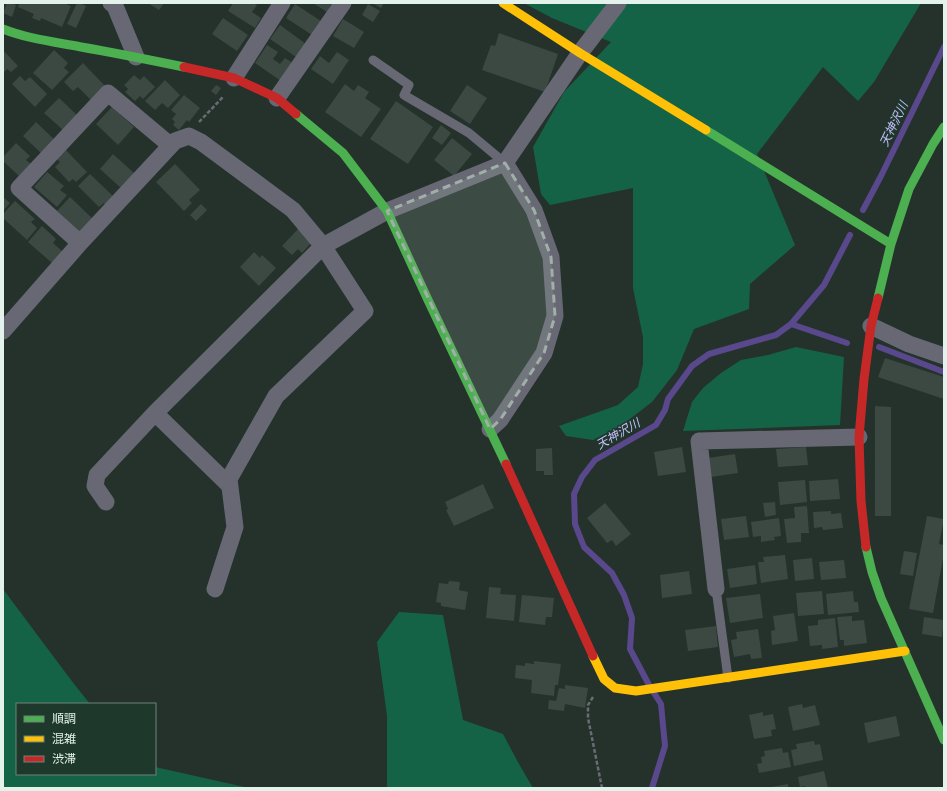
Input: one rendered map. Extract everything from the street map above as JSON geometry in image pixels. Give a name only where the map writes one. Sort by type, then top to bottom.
[{"type":"street","points":[[111,3],[115,6],[136,57]]},
{"type":"street","points":[[234,78],[282,3]]},
{"type":"street","points":[[277,98],[343,3]]},
{"type":"street","points":[[503,3],[580,53],[891,244]]},
{"type":"street","points":[[106,502],[95,486],[97,475],[155,412],[323,246],[387,211],[505,163],[580,53],[618,3]]},
{"type":"street","points":[[3,29],[13,33],[53,42],[136,57],[234,78],[277,98],[343,153],[387,211],[490,430],[604,679],[615,688],[636,691],[905,651]]},
{"type":"street","points":[[80,243],[19,188],[108,94],[170,145]]},
{"type":"street","points":[[944,127],[933,144],[909,189],[891,244],[871,326],[864,379],[859,437],[861,501],[865,541],[872,572],[881,598],[944,740]]},
{"type":"street","points":[[3,332],[80,243],[170,145],[174,141],[189,136],[201,142],[293,210],[323,246],[365,311],[276,396],[229,479],[235,527],[215,589]]},
{"type":"street","points":[[490,430],[500,420],[544,353],[555,316],[551,257],[534,210],[505,163]]},
{"type":"street","points":[[871,326],[909,344],[944,356]]},
{"type":"street","points":[[155,412],[230,486]]},
{"type":"street","points":[[716,589],[699,441],[859,437]]},
{"type":"lane","points":[[373,60],[410,85],[404,95],[468,133],[505,163]]},
{"type":"lane","points":[[716,589],[728,678]]},
{"type":"path","points":[[189,136],[193,128],[232,88],[234,78]]},
{"type":"path","points":[[602,788],[588,718],[588,705],[604,679]]},
{"type":"highlighted area","points":[[505,163],[534,210],[551,257],[555,316],[544,353],[500,420],[490,429],[387,211]]},
{"type":"green space","points":[[524,3],[921,3],[874,82],[858,101],[823,67],[757,154],[795,245],[750,284],[749,309],[694,329],[677,370],[652,402],[622,425],[593,440],[566,436],[559,426],[618,405],[638,387],[643,364],[643,337],[633,288],[633,188],[550,205],[541,194],[533,147],[564,92],[611,42],[552,18]]},
{"type":"green space","points":[[796,347],[844,357],[840,425],[683,431],[692,402],[703,388],[721,373],[741,360],[768,355]]},
{"type":"green space","points":[[3,589],[89,703],[16,703],[16,775],[156,775],[156,767],[249,788],[3,788]]},
{"type":"green space","points":[[399,612],[443,615],[463,720],[503,734],[533,788],[387,788],[387,716],[377,642]]},
{"type":"building","points":[[7,3],[16,5],[12,17],[3,13]]},
{"type":"building","points":[[19,3],[64,3],[71,6],[62,27],[41,18],[40,21],[32,18],[34,14],[18,7]]},
{"type":"building","points":[[77,3],[86,6],[76,28],[67,24]]},
{"type":"building","points":[[148,3],[164,3],[159,10]]},
{"type":"building","points":[[233,3],[253,3],[257,5],[252,12],[261,18],[255,28],[228,11]]},
{"type":"building","points":[[313,3],[332,3],[327,12]]},
{"type":"building","points":[[372,3],[384,3],[381,8]]},
{"type":"building","points":[[295,4],[321,21],[312,35],[286,18]]},
{"type":"building","points":[[368,4],[380,11],[373,22],[362,15]]},
{"type":"building","points":[[223,18],[248,35],[237,51],[212,34]]},
{"type":"building","points":[[343,19],[364,32],[354,48],[333,36]]},
{"type":"building","points":[[280,25],[306,44],[296,57],[270,39]]},
{"type":"building","points":[[499,33],[558,54],[545,92],[482,70],[491,45],[495,46]]},
{"type":"building","points":[[267,45],[278,52],[273,59],[280,64],[285,58],[293,63],[281,81],[255,63]]},
{"type":"building","points":[[3,50],[18,66],[11,72],[7,69],[3,73]]},
{"type":"building","points":[[54,50],[68,63],[64,68],[69,72],[52,90],[33,73]]},
{"type":"building","points":[[337,52],[349,60],[333,84],[311,69],[320,56],[329,63]]},
{"type":"building","points":[[83,63],[105,86],[91,100],[78,87],[73,91],[64,82]]},
{"type":"building","points":[[134,75],[140,80],[144,76],[155,87],[143,99],[140,96],[135,101],[125,92],[128,89],[124,85]]},
{"type":"building","points":[[20,76],[25,81],[30,77],[47,94],[35,107],[12,84]]},
{"type":"building","points":[[165,80],[180,95],[168,108],[162,103],[155,110],[145,101]]},
{"type":"building","points":[[345,84],[354,91],[358,85],[369,92],[365,98],[381,109],[361,137],[325,112]]},
{"type":"building","points":[[216,85],[221,88],[216,95],[211,91]]},
{"type":"building","points":[[467,85],[487,98],[470,124],[450,111]]},
{"type":"building","points":[[184,95],[200,108],[189,122],[187,120],[179,130],[173,125],[175,122],[172,119],[176,114],[171,110]]},
{"type":"building","points":[[59,98],[77,115],[63,130],[44,113]]},
{"type":"building","points":[[396,101],[433,127],[408,164],[370,139]]},
{"type":"building","points":[[112,107],[134,127],[118,145],[96,124]]},
{"type":"building","points":[[36,122],[55,140],[42,154],[23,136]]},
{"type":"building","points":[[441,125],[451,133],[442,145],[432,138]]},
{"type":"building","points":[[452,138],[472,154],[454,176],[434,160]]},
{"type":"building","points":[[16,143],[30,156],[26,160],[31,164],[19,176],[3,161],[3,157]]},
{"type":"building","points":[[66,150],[87,172],[76,182],[73,179],[69,182],[55,167],[60,162],[57,159]]},
{"type":"building","points":[[113,154],[135,174],[122,189],[100,169]]},
{"type":"building","points":[[175,164],[200,190],[189,200],[192,203],[184,211],[156,182]]},
{"type":"building","points":[[47,172],[64,186],[60,190],[67,195],[57,207],[34,187]]},
{"type":"building","points":[[90,174],[114,197],[106,206],[104,203],[99,207],[78,186]]},
{"type":"building","points":[[3,197],[10,203],[3,211]]},
{"type":"building","points":[[70,197],[93,219],[80,232],[57,211]]},
{"type":"building","points":[[15,201],[35,219],[31,222],[37,228],[27,240],[3,218],[3,214]]},
{"type":"building","points":[[201,204],[207,210],[196,221],[190,215]]},
{"type":"building","points":[[42,226],[56,239],[53,243],[63,252],[52,263],[28,242]]},
{"type":"building","points":[[299,228],[313,241],[302,253],[298,249],[292,255],[282,246]]},
{"type":"building","points":[[254,252],[260,258],[262,255],[276,268],[259,286],[240,267]]},
{"type":"building","points":[[885,358],[944,377],[944,399],[878,377]]},
{"type":"building","points":[[875,406],[891,407],[891,516],[875,516]]},
{"type":"building","points":[[682,447],[686,472],[658,476],[654,452]]},
{"type":"building","points":[[806,447],[808,465],[778,467],[776,449]]},
{"type":"building","points":[[552,448],[553,475],[544,475],[544,471],[536,471],[536,449]]},
{"type":"building","points":[[735,454],[738,473],[711,477],[708,458]]},
{"type":"building","points":[[838,479],[840,499],[810,501],[809,481]]},
{"type":"building","points":[[805,480],[807,502],[780,505],[778,482]]},
{"type":"building","points":[[483,484],[494,508],[454,526],[446,510],[448,509],[445,502]]},
{"type":"building","points":[[775,502],[776,515],[765,517],[763,503]]},
{"type":"building","points":[[605,503],[631,534],[616,546],[612,540],[607,543],[587,518]]},
{"type":"building","points":[[807,506],[809,533],[801,533],[801,542],[787,543],[784,519],[795,518],[794,507]]},
{"type":"building","points":[[831,511],[831,514],[841,513],[843,528],[823,530],[822,527],[814,528],[813,512]]},
{"type":"building","points":[[746,516],[749,537],[724,540],[721,519]]},
{"type":"building","points":[[927,516],[944,519],[939,544],[944,545],[944,553],[933,613],[909,609]]},
{"type":"building","points":[[779,518],[781,536],[774,537],[775,540],[761,542],[761,536],[753,537],[751,522]]},
{"type":"building","points":[[904,551],[917,553],[913,576],[900,574]]},
{"type":"building","points":[[785,555],[788,579],[761,583],[758,562],[764,562],[763,557]]},
{"type":"building","points":[[812,558],[814,579],[795,581],[793,560]]},
{"type":"building","points":[[844,560],[846,578],[821,580],[819,562]]},
{"type":"building","points":[[755,565],[757,584],[730,588],[727,569]]},
{"type":"building","points":[[689,571],[692,594],[662,598],[660,575]]},
{"type":"building","points":[[449,581],[460,582],[459,590],[468,592],[465,610],[441,606],[441,603],[436,602],[439,583],[448,584]]},
{"type":"building","points":[[489,587],[501,588],[500,594],[516,595],[514,621],[486,618]]},
{"type":"building","points":[[822,591],[824,614],[798,616],[796,593]]},
{"type":"building","points":[[853,591],[854,602],[858,602],[859,612],[828,615],[826,594]]},
{"type":"building","points":[[760,594],[763,618],[730,623],[726,598]]},
{"type":"building","points":[[522,595],[554,598],[552,617],[546,617],[545,625],[519,622]]},
{"type":"building","points":[[794,613],[798,641],[772,645],[771,631],[775,630],[773,616]]},
{"type":"building","points":[[852,616],[852,621],[864,620],[867,643],[844,646],[844,640],[840,640],[837,617]]},
{"type":"building","points":[[924,617],[944,620],[942,637],[922,634]]},
{"type":"building","points":[[835,618],[838,647],[822,649],[822,645],[810,646],[808,626],[818,625],[818,620]]},
{"type":"building","points":[[716,626],[718,647],[688,651],[685,630]]},
{"type":"building","points":[[758,629],[762,658],[751,659],[750,654],[734,657],[731,640],[737,639],[736,632]]},
{"type":"building","points":[[534,661],[561,664],[558,685],[555,685],[554,696],[531,693],[532,680],[515,678],[516,665],[525,666],[525,663],[534,664]]},
{"type":"building","points":[[565,685],[588,688],[585,708],[565,704],[564,711],[548,709],[549,700],[556,701],[559,688],[565,689]]},
{"type":"building","points":[[802,704],[803,708],[815,705],[820,725],[793,731],[788,707]]},
{"type":"building","points":[[763,712],[763,716],[773,714],[776,729],[771,730],[772,736],[754,739],[749,715]]},
{"type":"building","points":[[896,716],[900,736],[868,743],[864,723]]},
{"type":"building","points":[[814,741],[815,745],[820,744],[823,760],[794,766],[791,750],[797,749],[796,744]]},
{"type":"building","points":[[782,748],[783,753],[788,752],[791,767],[759,773],[757,764],[762,763],[761,757],[765,756],[764,751]]},
{"type":"building","points":[[824,771],[828,788],[800,787],[798,777]]},
{"type":"building","points":[[788,784],[788,788],[771,788],[771,787]]},
{"type":"waterway","name":"天神沢川","points":[[863,210],[944,47]]},
{"type":"waterway","name":"天神沢川","points":[[649,685],[630,649],[632,618],[624,595],[612,573],[584,547],[575,524],[574,494],[582,477],[595,460],[656,425],[665,410],[668,399],[692,366],[709,354],[776,335],[791,324],[824,285],[850,235]]},
{"type":"waterway","points":[[791,324],[847,343]]},
{"type":"waterway","points":[[879,347],[944,372]]},
{"type":"waterway","name":"天神沢川","points":[[652,788],[665,746],[661,704],[654,693]]},
{"type":"traffic: fast","points":[[3,29],[42,40],[184,67]]},
{"type":"traffic: fast","points":[[296,114],[343,153],[387,211],[506,464]]},
{"type":"traffic: fast","points":[[878,298],[891,244],[909,189],[933,144],[944,127]]},
{"type":"traffic: fast","points":[[706,130],[891,244]]},
{"type":"traffic: fast","points":[[866,547],[872,572],[881,598],[944,740]]},
{"type":"traffic: slow","points":[[503,3],[580,53],[706,130]]},
{"type":"traffic: slow","points":[[593,656],[604,679],[615,688],[636,691],[905,651]]},
{"type":"traffic: jam","points":[[184,67],[234,78],[277,98],[296,114]]},
{"type":"traffic: jam","points":[[866,547],[861,501],[859,437],[864,379],[871,326],[878,298]]},
{"type":"traffic: jam","points":[[506,464],[593,656]]}]
